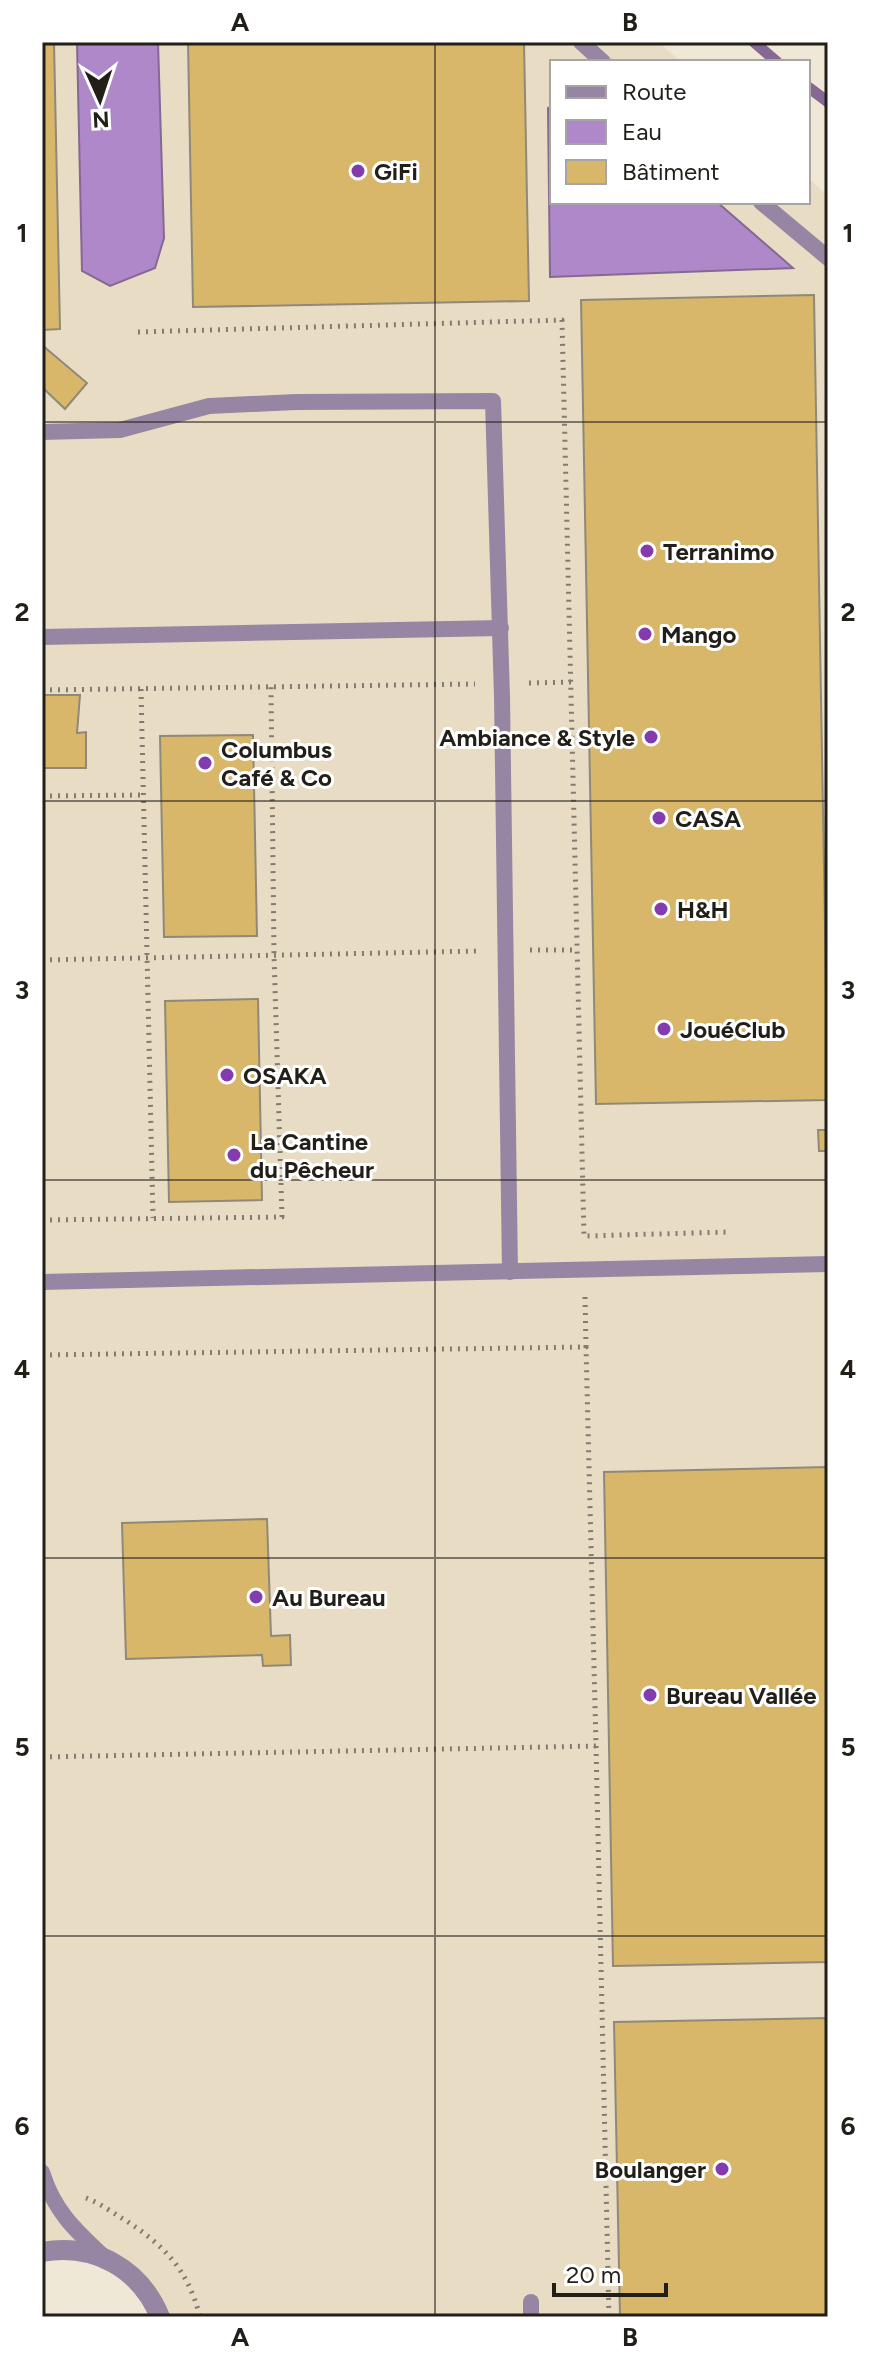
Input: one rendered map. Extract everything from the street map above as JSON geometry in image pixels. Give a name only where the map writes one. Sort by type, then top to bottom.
[{"type":"street","points":[[42,2252],[73,2250],[104,2257],[133,2275],[154,2303],[160,2317]]},
{"type":"lane","points":[[581,42],[601,60]]},
{"type":"lane","points":[[763,204],[828,258]]},
{"type":"lane","points":[[42,432],[120,430],[209,406],[296,402],[493,401],[501,628],[510,1272]]},
{"type":"lane","points":[[42,637],[501,628]]},
{"type":"lane","points":[[42,1282],[828,1264]]},
{"type":"lane","points":[[42,2172],[65,2220],[104,2257]]},
{"type":"path","points":[[42,690],[572,682]]},
{"type":"path","points":[[42,1220],[282,1217],[274,955],[271,687]]},
{"type":"path","points":[[141,689],[153,1218]]},
{"type":"path","points":[[42,796],[144,795]]},
{"type":"path","points":[[42,960],[577,950]]},
{"type":"path","points":[[584,1236],[730,1232]]},
{"type":"path","points":[[584,1287],[609,2317]]},
{"type":"path","points":[[42,1355],[586,1347]]},
{"type":"path","points":[[42,1757],[596,1746]]},
{"type":"path","points":[[82,2197],[92,2200],[152,2238],[179,2266],[200,2317]]},
{"type":"shaded area","points":[[42,42],[659,42],[679,60],[550,60],[550,204],[810,204],[810,180],[828,196],[828,2317],[161,2317],[135,2271],[42,2245]]},
{"type":"water","points":[[77,42],[158,42],[164,238],[155,268],[110,286],[82,271]]},
{"type":"water","points":[[548,108],[550,204],[719,204],[793,268],[550,277]]},
{"type":"building","points":[[42,42],[54,42],[60,329],[42,330]]},
{"type":"building","name":"GiFi","points":[[188,42],[524,42],[529,301],[193,307]]},
{"type":"building","points":[[814,295],[828,1100],[596,1104],[581,300]]},
{"type":"building","points":[[42,345],[87,383],[65,409],[42,387]]},
{"type":"building","points":[[42,695],[80,695],[77,733],[86,732],[86,768],[42,768]]},
{"type":"building","points":[[253,735],[257,936],[164,937],[160,736]]},
{"type":"building","points":[[258,999],[262,1200],[169,1202],[165,1001]]},
{"type":"building","points":[[818,1130],[828,1130],[828,1151],[819,1151]]},
{"type":"building","points":[[828,1467],[828,1962],[613,1966],[604,1472]]},
{"type":"building","points":[[267,1519],[271,1636],[290,1635],[291,1665],[263,1666],[262,1655],[126,1659],[122,1523]]},
{"type":"building","name":"Boulanger","points":[[828,2018],[828,2317],[620,2317],[614,2022]]},
{"type":"waterway","points":[[754,42],[775,60]]},
{"type":"waterway","points":[[810,88],[828,102]]},
{"type":"place","name":"GiFi","points":[[358,171]]},
{"type":"place","name":"Terranimo","points":[[647,551]]},
{"type":"place","name":"Mango","points":[[645,634]]},
{"type":"place","name":"Ambiance & Style","points":[[651,737]]},
{"type":"place","name":"Columbus Café & Co","points":[[205,763]]},
{"type":"place","name":"CASA","points":[[659,818]]},
{"type":"place","name":"H&H","points":[[661,909]]},
{"type":"place","name":"JouéClub","points":[[664,1029]]},
{"type":"place","name":"OSAKA","points":[[227,1075]]},
{"type":"place","name":"La Cantine du Pêcheur","points":[[234,1155]]},
{"type":"place","name":"Au Bureau","points":[[256,1597]]},
{"type":"place","name":"Bureau Vallée","points":[[650,1695]]},
{"type":"place","name":"Boulanger","points":[[722,2169]]}]
